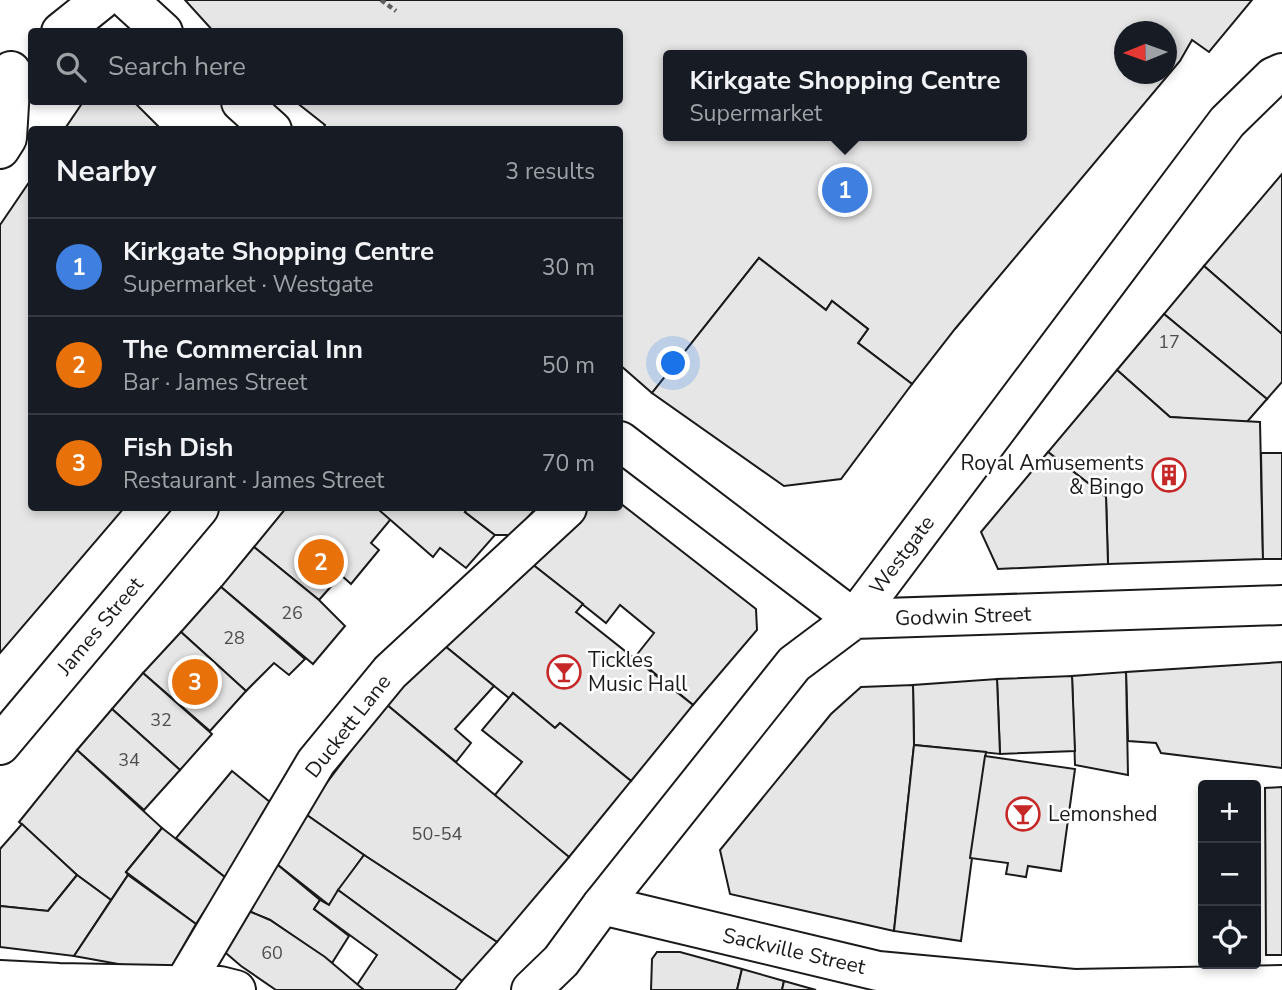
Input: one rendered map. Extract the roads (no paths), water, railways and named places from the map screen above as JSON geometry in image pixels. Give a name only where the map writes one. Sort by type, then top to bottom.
[{"type":"street","points":[[66,28],[101,0]]},
{"type":"street","points":[[128,0],[159,28]]},
{"type":"street","points":[[0,149],[7,138],[14,68]]},
{"type":"street","name":"Westgate","points":[[531,990],[561,975],[602,905],[794,664],[854,619],[1227,122],[1272,77],[1282,73]]},
{"type":"street","points":[[243,105],[267,126]]},
{"type":"street","points":[[623,443],[854,619]]},
{"type":"street","name":"James Street","points":[[0,745],[196,511]]},
{"type":"street","name":"Duckett Lane","points":[[183,986],[316,762],[390,672],[563,511]]},
{"type":"street","name":"Godwin Street","points":[[854,619],[1282,605]]},
{"type":"street","name":"Sackville Street","points":[[602,905],[878,971],[1074,989],[1282,985]]},
{"type":"street","points":[[0,980],[220,986],[236,990]]},
{"type":"place","name":"Kirkgate Shopping Centre","points":[[845,190]]},
{"type":"place","name":"Royal Amusements & Bingo","points":[[1169,475]]},
{"type":"place","name":"The Commercial Inn","points":[[321,562]]},
{"type":"place","name":"Tickles Music Hall","points":[[564,672]]},
{"type":"place","name":"Fish Dish","points":[[195,682]]},
{"type":"place","name":"Lemonshed","points":[[1023,814]]}]
